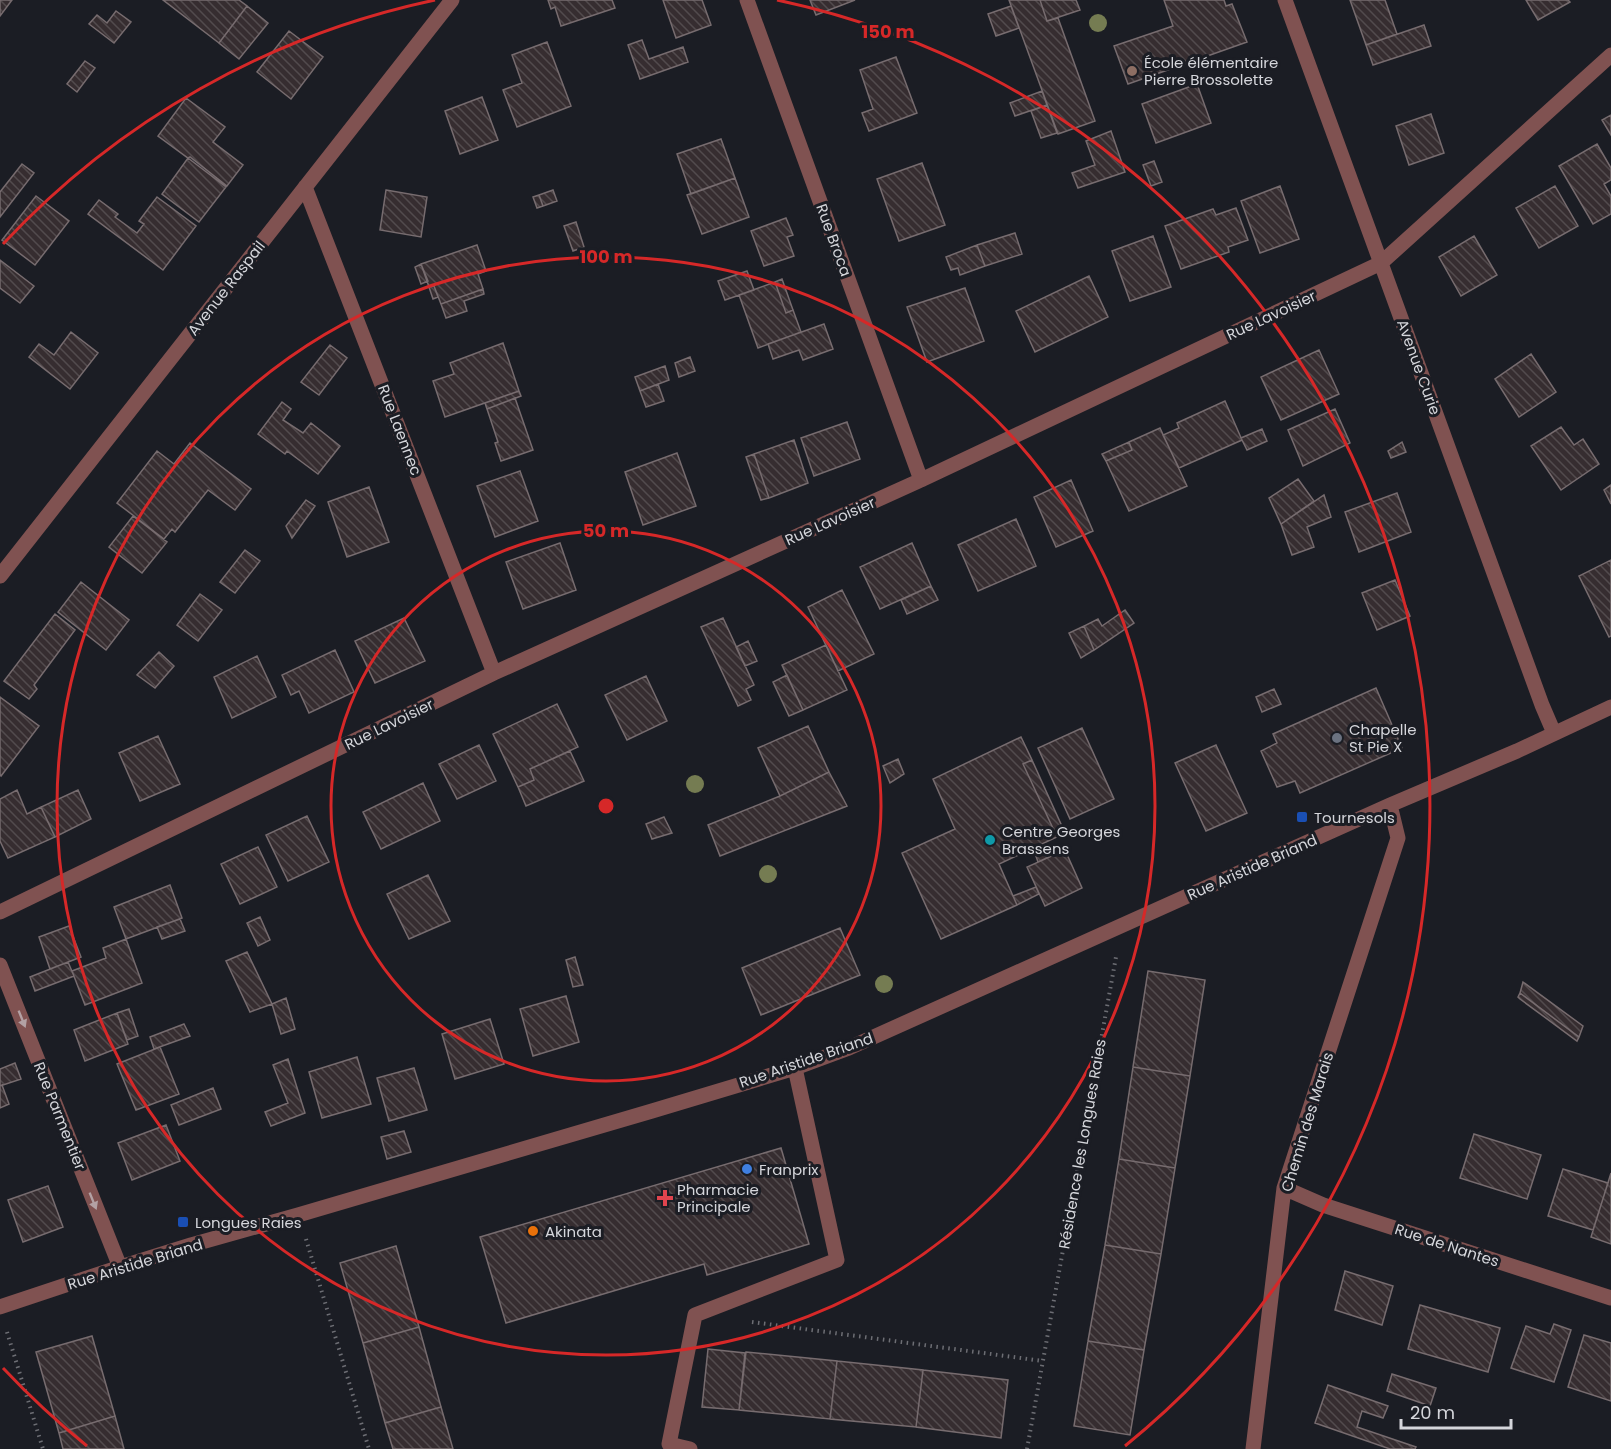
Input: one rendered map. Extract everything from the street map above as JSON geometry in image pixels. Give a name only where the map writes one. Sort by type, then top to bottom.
[{"type":"street","name":"Avenue Raspail","points":[[0,576],[452,0]]},
{"type":"street","name":"Rue Broca","points":[[747,0],[921,480]]},
{"type":"street","name":"Avenue Curie","points":[[1285,0],[1554,733]]},
{"type":"street","name":"Rue Lavoisier","points":[[0,912],[494,673],[921,480],[1381,263],[1611,55]]},
{"type":"street","name":"Rue Laennec","points":[[305,187],[494,673]]},
{"type":"street","name":"Rue Aristide Briand","points":[[0,1307],[191,1245],[795,1068],[849,1048],[1611,707]]},
{"type":"street","name":"Chemin des Marais","points":[[1253,1449],[1284,1188],[1398,838],[1390,805]]},
{"type":"street","name":"Rue Parmentier","points":[[0,965],[120,1267]]},
{"type":"street","points":[[690,1449],[669,1444],[695,1314],[837,1260],[795,1068]]},
{"type":"street","name":"Rue de Nantes","points":[[1284,1188],[1323,1205],[1611,1298]]},
{"type":"path","name":"Résidence les Longues Raies","points":[[1027,1449],[1121,926]]},
{"type":"path","points":[[298,1215],[369,1449]]},
{"type":"path","points":[[741,1321],[1043,1361]]},
{"type":"path","points":[[7,1330],[43,1449]]},
{"type":"building","points":[[0,0],[12,0],[0,16]]},
{"type":"building","points":[[163,0],[239,0],[247,6],[219,43]]},
{"type":"building","points":[[548,0],[612,0],[615,8],[561,26],[555,7],[551,9]]},
{"type":"building","points":[[663,0],[702,0],[711,25],[676,38]]},
{"type":"building","points":[[810,0],[855,0],[816,15]]},
{"type":"building","points":[[1009,0],[1040,0],[1047,21],[1058,18],[1095,121],[1058,134]]},
{"type":"building","points":[[1040,0],[1076,0],[1080,10],[1047,21]]},
{"type":"building","points":[[1164,0],[1224,0],[1226,6],[1232,4],[1247,42],[1128,84],[1114,46],[1173,26]]},
{"type":"building","points":[[1350,0],[1385,0],[1397,34],[1366,45]]},
{"type":"building","points":[[1526,0],[1568,0],[1570,2],[1538,20]]},
{"type":"building","points":[[247,6],[268,23],[239,59],[219,43]]},
{"type":"building","points":[[1011,6],[1019,28],[996,36],[988,14]]},
{"type":"building","points":[[116,11],[131,22],[114,43],[89,24],[97,15],[107,23]]},
{"type":"building","points":[[1424,25],[1431,46],[1373,65],[1366,45]]},
{"type":"building","points":[[289,31],[323,57],[291,99],[257,72]]},
{"type":"building","points":[[642,40],[649,59],[683,47],[688,62],[640,79],[628,45]]},
{"type":"building","points":[[547,42],[571,106],[517,127],[503,90],[522,83],[512,55]]},
{"type":"building","points":[[896,57],[917,113],[869,131],[862,113],[873,109],[860,70]]},
{"type":"building","points":[[85,61],[95,68],[77,92],[67,84]]},
{"type":"building","points":[[1197,84],[1211,123],[1156,143],[1142,104]]},
{"type":"building","points":[[1042,91],[1047,105],[1015,116],[1010,103]]},
{"type":"building","points":[[482,97],[498,140],[460,154],[445,111]]},
{"type":"building","points":[[186,98],[225,127],[213,142],[243,165],[227,186],[158,136]]},
{"type":"building","points":[[1047,105],[1057,133],[1041,138],[1031,111]]},
{"type":"building","points":[[1431,114],[1444,153],[1409,165],[1396,126]]},
{"type":"building","points":[[1611,115],[1611,135],[1602,120]]},
{"type":"building","points":[[1111,131],[1125,172],[1078,188],[1072,173],[1095,165],[1086,141]]},
{"type":"building","points":[[721,139],[735,178],[691,194],[677,154]]},
{"type":"building","points":[[1597,144],[1611,168],[1611,180],[1604,184],[1611,196],[1611,214],[1593,224],[1559,166]]},
{"type":"building","points":[[188,158],[226,187],[199,222],[162,194]]},
{"type":"building","points":[[1154,161],[1162,182],[1151,186],[1143,165]]},
{"type":"building","points":[[922,163],[945,225],[899,241],[877,179]]},
{"type":"building","points":[[22,164],[34,173],[0,217],[0,192]]},
{"type":"building","points":[[735,178],[749,217],[702,234],[687,195]]},
{"type":"building","points":[[1280,186],[1299,239],[1260,253],[1241,201]]},
{"type":"building","points":[[1555,186],[1578,226],[1539,248],[1516,208]]},
{"type":"building","points":[[386,190],[427,197],[421,237],[380,230]]},
{"type":"building","points":[[553,190],[557,201],[543,206],[539,195]]},
{"type":"building","points":[[539,195],[543,206],[537,208],[533,197]]},
{"type":"building","points":[[36,196],[69,221],[35,265],[2,240]]},
{"type":"building","points":[[157,197],[196,226],[163,270],[88,214],[99,200],[118,214],[115,217],[137,233],[144,224],[139,221]]},
{"type":"building","points":[[1236,208],[1248,240],[1228,247],[1229,252],[1181,269],[1165,226],[1213,209],[1216,215]]},
{"type":"building","points":[[786,218],[793,235],[787,237],[794,256],[764,266],[751,231]]},
{"type":"building","points":[[576,222],[584,247],[573,251],[564,226]]},
{"type":"building","points":[[1015,233],[1022,254],[985,266],[977,245]]},
{"type":"building","points":[[1153,236],[1171,287],[1130,301],[1112,251]]},
{"type":"building","points":[[1474,236],[1497,275],[1461,296],[1439,257]]},
{"type":"building","points":[[477,245],[486,271],[478,274],[483,289],[441,304],[434,286],[429,287],[421,264]]},
{"type":"building","points":[[977,245],[985,266],[960,275],[958,268],[951,270],[946,257]]},
{"type":"building","points":[[0,260],[34,286],[20,303],[0,288]]},
{"type":"building","points":[[421,264],[428,281],[421,284],[415,267]]},
{"type":"building","points":[[747,271],[754,290],[725,300],[718,281]]},
{"type":"building","points":[[1089,276],[1108,317],[1035,352],[1016,311]]},
{"type":"building","points":[[782,279],[793,310],[786,313],[775,282]]},
{"type":"building","points":[[775,282],[786,313],[793,310],[801,332],[758,348],[739,295]]},
{"type":"building","points":[[434,286],[438,297],[433,299],[429,287]]},
{"type":"building","points":[[965,288],[984,341],[927,362],[907,307]]},
{"type":"building","points":[[483,289],[484,294],[464,301],[467,311],[446,318],[441,304]]},
{"type":"building","points":[[824,324],[833,349],[803,360],[799,350],[773,359],[768,344]]},
{"type":"building","points":[[71,332],[98,353],[70,389],[29,357],[39,344],[54,355]]},
{"type":"building","points":[[503,343],[519,391],[445,417],[433,381],[454,374],[450,363]]},
{"type":"building","points":[[330,345],[347,358],[319,395],[301,382]]},
{"type":"building","points":[[1319,350],[1339,394],[1281,420],[1261,377]]},
{"type":"building","points":[[1531,354],[1556,392],[1519,417],[1495,379]]},
{"type":"building","points":[[690,357],[695,371],[679,377],[675,363]]},
{"type":"building","points":[[665,366],[669,380],[640,391],[635,377]]},
{"type":"building","points":[[658,384],[664,401],[646,407],[640,391]]},
{"type":"building","points":[[519,391],[521,396],[487,409],[485,403]]},
{"type":"building","points":[[515,398],[533,450],[501,461],[495,443],[498,442],[487,409]]},
{"type":"building","points":[[1225,401],[1242,440],[1179,468],[1163,435],[1179,428],[1177,423]]},
{"type":"building","points":[[282,402],[291,409],[283,420],[303,433],[311,423],[340,446],[318,474],[287,451],[285,454],[258,434]]},
{"type":"building","points":[[1335,409],[1350,443],[1303,466],[1288,430]]},
{"type":"building","points":[[847,422],[860,459],[814,476],[801,438]]},
{"type":"building","points":[[1561,427],[1574,445],[1583,439],[1599,464],[1561,490],[1531,446]]},
{"type":"building","points":[[1160,428],[1187,486],[1129,511],[1106,461],[1132,450],[1129,442]]},
{"type":"building","points":[[1262,429],[1267,441],[1247,450],[1241,438]]},
{"type":"building","points":[[794,440],[808,483],[769,498],[754,454]]},
{"type":"building","points":[[1129,442],[1132,450],[1106,461],[1102,454]]},
{"type":"building","points":[[1402,442],[1406,452],[1391,458],[1388,451]]},
{"type":"building","points":[[190,443],[251,489],[235,510],[208,490],[175,532],[172,529],[164,539],[117,503],[157,451],[174,464]]},
{"type":"building","points":[[677,453],[696,506],[643,525],[625,472]]},
{"type":"building","points":[[754,454],[769,498],[761,500],[746,457]]},
{"type":"building","points":[[520,471],[538,521],[495,537],[477,486]]},
{"type":"building","points":[[1298,479],[1314,501],[1281,524],[1269,498]]},
{"type":"building","points":[[1071,480],[1093,531],[1056,547],[1034,497]]},
{"type":"building","points":[[1611,485],[1611,504],[1604,490]]},
{"type":"building","points":[[369,487],[389,542],[347,557],[328,502]]},
{"type":"building","points":[[1397,493],[1411,532],[1359,552],[1345,512]]},
{"type":"building","points":[[1324,495],[1331,517],[1307,527],[1314,547],[1292,555],[1281,524]]},
{"type":"building","points":[[306,500],[315,506],[292,538],[286,526]]},
{"type":"building","points":[[133,516],[167,542],[142,573],[109,547]]},
{"type":"building","points":[[1016,519],[1036,566],[978,591],[958,545]]},
{"type":"building","points":[[560,543],[576,590],[523,609],[506,562]]},
{"type":"building","points":[[912,543],[931,586],[880,609],[860,567]]},
{"type":"building","points":[[245,550],[260,561],[235,593],[220,582]]},
{"type":"building","points":[[1611,560],[1611,636],[1609,637],[1579,576]]},
{"type":"building","points":[[1395,580],[1410,616],[1377,630],[1362,593]]},
{"type":"building","points":[[81,582],[129,620],[106,650],[58,612]]},
{"type":"building","points":[[931,586],[938,600],[907,614],[901,600]]},
{"type":"building","points":[[842,590],[874,654],[838,671],[808,607]]},
{"type":"building","points":[[200,594],[222,610],[198,641],[177,625]]},
{"type":"building","points":[[1125,610],[1134,623],[1094,650],[1084,626],[1098,619],[1102,626]]},
{"type":"building","points":[[55,614],[75,630],[34,685],[37,689],[29,699],[4,681]]},
{"type":"building","points":[[404,618],[425,661],[375,683],[355,641]]},
{"type":"building","points":[[723,618],[754,685],[746,689],[751,700],[738,706],[701,627]]},
{"type":"building","points":[[1084,626],[1094,650],[1081,658],[1069,633]]},
{"type":"building","points":[[748,641],[757,661],[745,666],[736,647]]},
{"type":"building","points":[[826,645],[847,690],[803,710],[782,665]]},
{"type":"building","points":[[335,650],[354,692],[309,713],[299,691],[291,695],[282,675]]},
{"type":"building","points":[[159,652],[174,666],[155,688],[137,675]]},
{"type":"building","points":[[257,656],[276,697],[232,718],[214,677]]},
{"type":"building","points":[[787,675],[803,710],[789,716],[773,682]]},
{"type":"building","points":[[646,676],[667,721],[627,740],[605,695]]},
{"type":"building","name":"Chapelle St Pie X","points":[[1376,688],[1402,748],[1300,793],[1295,781],[1277,787],[1261,751],[1277,743],[1273,734]]},
{"type":"building","points":[[1274,689],[1281,704],[1262,712],[1256,697]]},
{"type":"building","points":[[0,697],[39,726],[1,776],[0,775]]},
{"type":"building","points":[[557,704],[578,747],[530,769],[534,780],[518,787],[493,734]]},
{"type":"building","points":[[808,726],[829,772],[780,796],[758,748]]},
{"type":"building","points":[[1082,728],[1114,799],[1070,819],[1038,748]]},
{"type":"building","points":[[158,736],[180,784],[140,801],[119,753]]},
{"type":"building","name":"Centre Georges Brassens","points":[[1021,737],[1032,760],[1023,764],[1057,837],[999,864],[1017,905],[941,939],[902,853],[955,829],[933,779]]},
{"type":"building","points":[[479,745],[496,781],[457,799],[439,764]]},
{"type":"building","points":[[1216,745],[1247,813],[1206,831],[1175,763]]},
{"type":"building","points":[[570,751],[584,781],[526,806],[518,787],[534,780],[530,769]]},
{"type":"building","points":[[898,759],[904,774],[890,783],[883,766]]},
{"type":"building","points":[[1032,760],[1065,833],[1057,837],[1023,764]]},
{"type":"building","points":[[829,772],[847,806],[720,856],[708,825],[780,796]]},
{"type":"building","points":[[423,783],[440,821],[381,849],[363,812]]},
{"type":"building","points":[[17,790],[27,814],[41,807],[55,837],[8,858],[0,841],[0,799]]},
{"type":"building","points":[[78,790],[91,819],[55,837],[41,807]]},
{"type":"building","points":[[307,816],[329,862],[288,881],[266,835]]},
{"type":"building","points":[[664,817],[672,833],[652,839],[646,824]]},
{"type":"building","points":[[1044,843],[1049,857],[1038,862],[1033,848]]},
{"type":"building","points":[[258,847],[277,887],[240,904],[221,864]]},
{"type":"building","points":[[1065,850],[1082,888],[1045,906],[1027,867]]},
{"type":"building","points":[[428,875],[450,921],[409,939],[387,894]]},
{"type":"building","points":[[170,885],[182,918],[126,939],[114,907]]},
{"type":"building","points":[[1036,887],[1039,894],[1017,905],[1013,896]]},
{"type":"building","points":[[260,917],[270,940],[258,946],[247,923]]},
{"type":"building","points":[[180,919],[185,931],[162,939],[157,927]]},
{"type":"building","points":[[69,926],[81,957],[50,969],[39,937]]},
{"type":"building","points":[[840,928],[860,975],[761,1015],[742,968]]},
{"type":"building","points":[[126,939],[142,983],[85,1005],[72,971],[106,958],[103,948]]},
{"type":"building","points":[[247,952],[272,1004],[250,1012],[226,961]]},
{"type":"building","points":[[575,957],[583,985],[573,987],[566,960]]},
{"type":"building","points":[[68,962],[74,976],[35,991],[30,977]]},
{"type":"building","points":[[1148,971],[1205,980],[1190,1076],[1133,1067]]},
{"type":"building","points":[[1523,982],[1583,1026],[1579,1037],[1520,993]]},
{"type":"building","points":[[1520,993],[1579,1037],[1577,1041],[1520,999],[1518,997]]},
{"type":"building","points":[[566,996],[579,1042],[533,1056],[520,1009]]},
{"type":"building","points":[[286,998],[295,1029],[281,1034],[272,1004]]},
{"type":"building","points":[[129,1009],[138,1036],[127,1040],[117,1013]]},
{"type":"building","points":[[117,1013],[128,1044],[85,1061],[74,1030]]},
{"type":"building","points":[[490,1019],[504,1064],[455,1079],[442,1034]]},
{"type":"building","points":[[184,1024],[190,1036],[154,1049],[150,1037]]},
{"type":"building","points":[[160,1047],[179,1094],[136,1110],[117,1064]]},
{"type":"building","points":[[357,1057],[371,1104],[322,1118],[309,1072]]},
{"type":"building","points":[[288,1059],[305,1113],[271,1126],[265,1112],[288,1103],[273,1065]]},
{"type":"building","points":[[15,1063],[21,1079],[0,1086],[0,1069]]},
{"type":"building","points":[[1133,1067],[1190,1076],[1175,1168],[1119,1159]]},
{"type":"building","points":[[414,1068],[427,1110],[389,1121],[377,1078]]},
{"type":"building","points":[[2,1085],[9,1104],[0,1108],[0,1086]]},
{"type":"building","points":[[213,1088],[221,1109],[179,1125],[171,1105]]},
{"type":"building","points":[[166,1125],[180,1161],[132,1180],[118,1143]]},
{"type":"building","points":[[404,1131],[411,1152],[387,1159],[381,1137]]},
{"type":"building","points":[[1474,1134],[1541,1155],[1527,1199],[1460,1178]]},
{"type":"building","points":[[781,1148],[809,1244],[707,1275],[704,1264],[506,1323],[480,1237]]},
{"type":"building","points":[[1119,1159],[1175,1168],[1161,1254],[1105,1245]]},
{"type":"building","points":[[1563,1169],[1608,1183],[1593,1230],[1548,1216]]},
{"type":"building","points":[[1611,1173],[1611,1244],[1591,1237]]},
{"type":"building","points":[[48,1186],[63,1227],[23,1242],[8,1200]]},
{"type":"building","points":[[1105,1245],[1161,1254],[1144,1350],[1088,1341]]},
{"type":"building","points":[[396,1246],[419,1327],[363,1343],[340,1263]]},
{"type":"building","points":[[1345,1271],[1393,1286],[1382,1325],[1335,1310]]},
{"type":"building","points":[[1420,1305],[1500,1328],[1488,1372],[1408,1349]]},
{"type":"building","points":[[1554,1324],[1571,1330],[1554,1382],[1511,1368],[1526,1326],[1550,1334]]},
{"type":"building","points":[[419,1327],[441,1407],[385,1423],[363,1343]]},
{"type":"building","points":[[1584,1335],[1611,1343],[1611,1401],[1568,1387]]},
{"type":"building","points":[[92,1336],[115,1416],[59,1433],[36,1352]]},
{"type":"building","points":[[1088,1341],[1144,1350],[1130,1435],[1074,1426]]},
{"type":"building","points":[[708,1349],[745,1353],[739,1410],[702,1407]]},
{"type":"building","points":[[746,1352],[837,1361],[830,1419],[739,1410]]},
{"type":"building","points":[[837,1361],[923,1370],[916,1427],[830,1419]]},
{"type":"building","points":[[923,1370],[1008,1380],[1001,1438],[916,1427]]},
{"type":"building","points":[[1392,1374],[1436,1388],[1430,1406],[1387,1391]]},
{"type":"building","points":[[1328,1385],[1388,1406],[1383,1418],[1362,1411],[1357,1427],[1416,1447],[1415,1449],[1390,1449],[1315,1423]]},
{"type":"building","points":[[441,1407],[453,1449],[393,1449],[385,1423]]},
{"type":"building","points":[[115,1416],[124,1449],[63,1449],[59,1433]]},
{"type":"place","name":"École élémentaire Pierre Brossolette","points":[[1132,71]]},
{"type":"place","name":"Chapelle St Pie X","points":[[1337,738]]},
{"type":"place","name":"Tournesols","points":[[1302,817]]},
{"type":"place","name":"Centre Georges Brassens","points":[[990,840]]},
{"type":"place","name":"Franprix","points":[[747,1169]]},
{"type":"place","name":"Pharmacie Principale","points":[[665,1198]]},
{"type":"place","name":"Longues Raies","points":[[183,1222]]},
{"type":"place","name":"Akinata","points":[[533,1231]]}]
